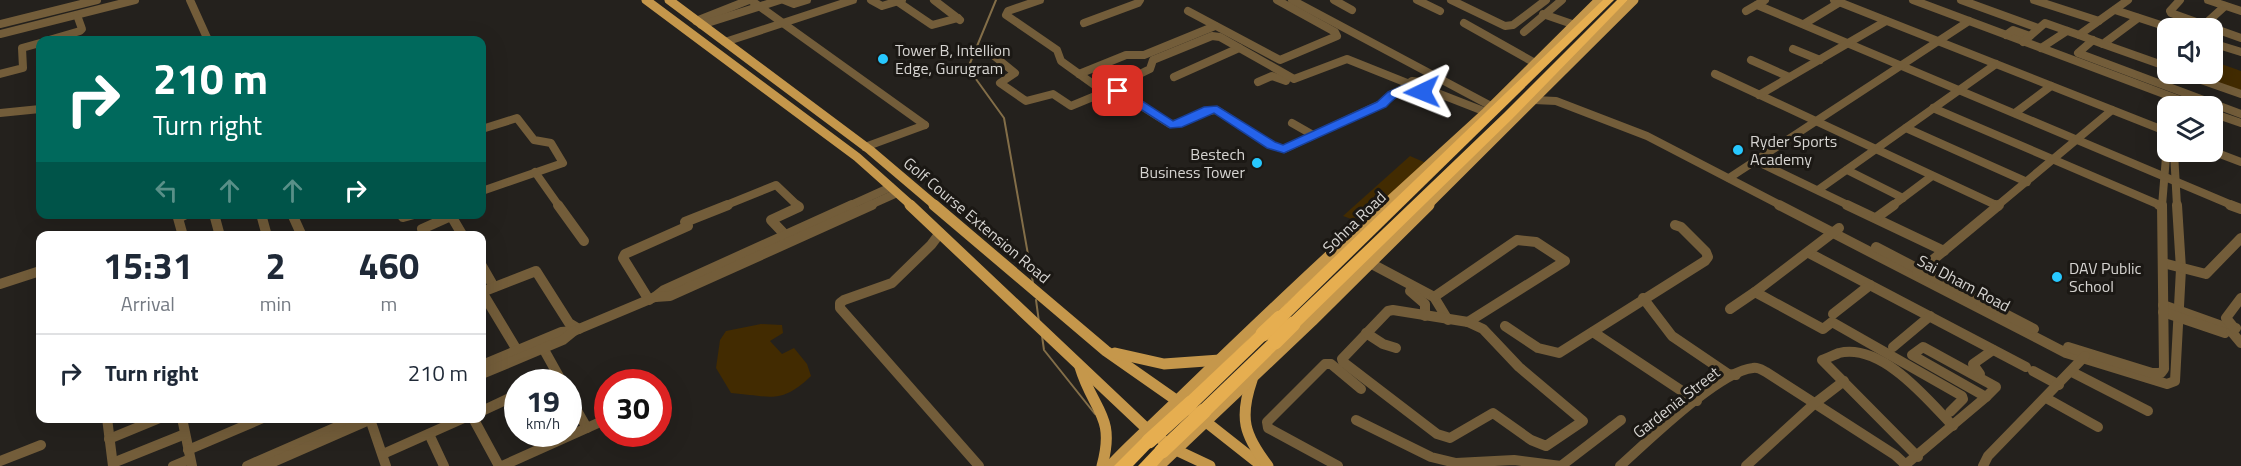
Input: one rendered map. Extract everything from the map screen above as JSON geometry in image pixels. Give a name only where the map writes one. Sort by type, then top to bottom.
[{"type":"highway","name":"Sohna Road","points":[[1290,327],[1609,0]]},
{"type":"highway","name":"Sohna Road","points":[[1146,466],[1158,447],[1266,332],[1290,327],[1508,116],[1623,0]]},
{"type":"highway","name":"Sohna Road","points":[[1122,466],[1158,447]]},
{"type":"main road","points":[[646,0],[723,60],[857,157],[940,233],[1158,447],[1210,466]]},
{"type":"main road","name":"Golf Course Extension Road","points":[[669,0],[867,148],[1106,351],[1195,409],[1262,466]]},
{"type":"main road","points":[[1106,351],[1164,364],[1220,360],[1266,332],[1599,0]]},
{"type":"main road","points":[[1268,466],[1254,448],[1242,415],[1243,403],[1253,377],[1290,327],[1368,266],[1633,0]]},
{"type":"main road","points":[[1266,332],[1290,327]]},
{"type":"main road","points":[[1195,409],[1220,360]]},
{"type":"main road","points":[[1079,367],[1083,383],[1107,420],[1110,441],[1102,466]]},
{"type":"main road","points":[[1110,466],[1158,447],[1195,409],[1253,377]]},
{"type":"street","points":[[0,18],[71,0]]},
{"type":"street","points":[[0,24],[97,0]]},
{"type":"street","points":[[0,34],[135,0]]},
{"type":"street","points":[[190,0],[206,36]]},
{"type":"street","points":[[699,23],[753,3],[782,0],[793,4],[807,0]]},
{"type":"street","points":[[725,42],[853,0]]},
{"type":"street","points":[[871,0],[880,6],[900,1],[932,25],[959,19],[934,0]]},
{"type":"street","points":[[988,51],[1015,73],[1000,83],[1026,101],[1053,94],[1071,106],[1100,94],[1102,91],[1100,89],[1061,61],[1057,50],[1005,15],[1008,10],[1040,0]]},
{"type":"street","points":[[1084,23],[1138,3],[1140,0]]},
{"type":"street","points":[[1188,10],[1280,60],[1337,36],[1335,32],[1277,0]]},
{"type":"street","points":[[1292,0],[1487,111]]},
{"type":"street","points":[[1334,0],[1352,10]]},
{"type":"street","points":[[1417,0],[1440,11]]},
{"type":"street","points":[[1451,0],[1505,26],[1513,25],[1546,0]]},
{"type":"street","points":[[1459,4],[1468,0]]},
{"type":"street","points":[[1524,32],[1562,0]]},
{"type":"street","points":[[1746,11],[1765,0]]},
{"type":"street","points":[[1915,0],[2167,96]]},
{"type":"street","points":[[1961,0],[2038,28]]},
{"type":"street","points":[[1976,6],[1986,0]]},
{"type":"street","points":[[2034,0],[2059,6],[2099,21]]},
{"type":"street","points":[[2059,6],[2066,0]]},
{"type":"street","points":[[2079,35],[2128,0]]},
{"type":"street","points":[[2180,0],[2170,11],[2185,18]]},
{"type":"street","points":[[2208,0],[2241,11]]},
{"type":"street","points":[[1804,24],[1837,1],[2157,128]]},
{"type":"street","points":[[753,3],[925,125],[867,148]]},
{"type":"street","points":[[1757,5],[2241,209]]},
{"type":"street","points":[[2212,18],[2225,6]]},
{"type":"street","points":[[1535,9],[1576,23]]},
{"type":"street","points":[[2115,10],[2157,24]]},
{"type":"street","points":[[43,14],[45,23]]},
{"type":"street","points":[[63,36],[82,29],[77,15]]},
{"type":"street","points":[[2103,44],[2138,18]]},
{"type":"street","points":[[1759,95],[1887,21]]},
{"type":"street","points":[[1732,176],[1969,21]]},
{"type":"street","points":[[1464,23],[1535,63]]},
{"type":"street","points":[[2023,42],[2045,23],[2157,63]]},
{"type":"street","points":[[1080,74],[1126,55],[1144,56],[1215,26]]},
{"type":"street","points":[[2006,35],[2013,30],[2030,36]]},
{"type":"street","points":[[2041,48],[2067,30]]},
{"type":"street","points":[[2223,32],[2241,38]]},
{"type":"street","points":[[1294,79],[1220,37],[1208,37],[1153,60],[1150,69],[1117,84],[1116,89],[1170,124],[1178,124],[1212,109],[1284,149],[1381,104],[1407,85]]},
{"type":"street","points":[[2093,40],[2078,52],[2184,93],[2239,111]]},
{"type":"street","points":[[0,74],[23,68],[22,48],[36,44]]},
{"type":"street","points":[[2223,46],[2241,52]]},
{"type":"street","points":[[1174,77],[1239,48]]},
{"type":"street","points":[[1793,49],[1820,60]]},
{"type":"street","points":[[1258,82],[1272,76],[1286,81],[1301,78],[1347,59],[1407,85],[1414,92],[1426,90],[1487,111]]},
{"type":"street","points":[[1751,60],[1789,77]]},
{"type":"street","points":[[1818,190],[1996,64]]},
{"type":"street","points":[[1715,74],[1998,206]]},
{"type":"street","points":[[2184,93],[2194,84]]},
{"type":"street","points":[[2214,84],[2241,94]]},
{"type":"street","points":[[2015,113],[2051,86]]},
{"type":"street","name":"Sai Dham Road","points":[[1548,87],[1550,93],[1558,98],[1602,116]]},
{"type":"street","name":"Sai Dham Road","points":[[1534,100],[1556,101],[1642,129],[2085,357],[2166,384]]},
{"type":"street","points":[[1933,108],[2162,206]]},
{"type":"street","points":[[0,113],[36,109]]},
{"type":"street","points":[[1918,272],[2112,110]]},
{"type":"street","points":[[2223,117],[2241,123]]},
{"type":"street","points":[[486,128],[517,118],[534,140],[551,143],[562,163],[486,190]]},
{"type":"street","points":[[1292,123],[1313,135]]},
{"type":"street","points":[[1906,128],[2027,182]]},
{"type":"street","points":[[2223,155],[2241,162]]},
{"type":"street","points":[[1756,160],[1944,251]]},
{"type":"street","points":[[2165,162],[2160,233],[2163,263],[2164,362],[2161,373],[2166,384],[2175,381],[2181,269],[2175,162]]},
{"type":"street","points":[[1847,170],[1903,198]]},
{"type":"street","points":[[535,172],[584,241]]},
{"type":"street","points":[[1876,218],[1932,176]]},
{"type":"street","points":[[652,299],[623,258],[625,254],[688,226],[685,222],[776,185],[799,207],[771,220],[788,237]]},
{"type":"street","points":[[486,363],[561,332],[576,330],[652,299],[670,296],[788,237],[894,190]]},
{"type":"street","points":[[423,231],[422,229],[442,219]]},
{"type":"street","points":[[1505,326],[1551,354],[1559,353],[1705,261],[1708,257],[1706,252],[1681,227],[1675,225]]},
{"type":"street","points":[[1730,309],[1809,253],[1837,230]]},
{"type":"street","points":[[940,233],[892,283],[844,300],[840,303],[840,308],[980,466]]},
{"type":"street","points":[[1434,297],[1517,240],[1526,238],[1540,244],[1565,261],[1468,322]]},
{"type":"street","points":[[2163,263],[2206,274],[2241,238]]},
{"type":"street","points":[[1809,253],[2059,385]]},
{"type":"street","points":[[1368,266],[1434,297],[1448,320]]},
{"type":"street","points":[[1368,266],[1417,294],[1425,304],[1425,316]]},
{"type":"street","points":[[486,290],[536,271],[576,330]]},
{"type":"street","points":[[0,284],[36,272]]},
{"type":"street","points":[[486,273],[494,287]]},
{"type":"street","points":[[1833,314],[1870,285]]},
{"type":"street","points":[[1755,292],[1823,329],[1832,322],[1958,393],[1962,399],[1950,412]]},
{"type":"street","points":[[1643,298],[1672,336],[1728,374],[1736,375]]},
{"type":"street","points":[[2241,298],[2226,318],[2241,344]]},
{"type":"street","points":[[486,299],[517,350]]},
{"type":"street","points":[[2163,309],[2235,331]]},
{"type":"street","points":[[1388,311],[1425,316],[1468,322],[1483,329],[1519,367],[1583,421],[1546,446],[1531,441],[1493,413],[1450,438],[1443,436],[1343,362],[1342,359],[1388,311]]},
{"type":"street","points":[[1893,347],[1930,316]]},
{"type":"street","points":[[486,372],[563,340],[576,330]]},
{"type":"street","points":[[1593,332],[1697,400]]},
{"type":"street","points":[[1366,333],[1383,344],[1396,348]]},
{"type":"street","points":[[1814,404],[1906,466],[1918,457],[1986,397],[1996,387],[1923,347],[1912,355],[1986,397]]},
{"type":"street","points":[[543,348],[555,369]]},
{"type":"street","points":[[1980,374],[1973,364],[1993,350]]},
{"type":"street","points":[[1918,457],[1821,360],[1828,356],[1851,351],[1881,360],[1904,378],[1953,426]]},
{"type":"street","points":[[1983,466],[1988,456],[2085,357]]},
{"type":"street","name":"Sai Dham Road","points":[[2085,357],[2152,373],[2161,373]]},
{"type":"street","points":[[1338,466],[1268,428],[1267,422],[1325,364],[1331,364],[1361,389]]},
{"type":"street","name":"Gardenia Street","points":[[1620,466],[1697,400],[1736,375],[1753,368],[1766,372],[1814,404]]},
{"type":"street","points":[[2072,372],[2148,411]]},
{"type":"street","points":[[1746,466],[1814,404],[1844,381]]},
{"type":"street","points":[[2046,398],[2098,427]]},
{"type":"street","points":[[486,409],[504,401]]},
{"type":"street","points":[[582,419],[587,428]]},
{"type":"street","points":[[1356,420],[1431,457],[1456,463],[1561,466],[1621,420]]},
{"type":"street","points":[[107,423],[113,464],[186,423],[190,458]]},
{"type":"street","points":[[109,439],[148,423]]},
{"type":"street","points":[[172,466],[254,423]]},
{"type":"street","points":[[247,466],[360,423]]},
{"type":"street","points":[[264,466],[361,423]]},
{"type":"street","points":[[369,423],[383,462],[429,434],[453,423]]},
{"type":"street","points":[[476,423],[500,466],[594,425]]},
{"type":"street","points":[[429,434],[444,466]]},
{"type":"street","points":[[0,461],[41,445]]},
{"type":"shaded area","points":[[2223,65],[2241,71],[2241,92],[2218,84],[2223,84]]},
{"type":"shaded area","points":[[1410,156],[1426,163],[1362,223],[1343,216]]},
{"type":"shaded area","points":[[761,324],[782,325],[783,333],[770,341],[782,354],[794,348],[807,364],[811,376],[791,391],[775,397],[731,393],[716,368],[720,340],[726,331]]},
{"type":"waterway","points":[[996,0],[968,68],[1004,118],[1033,283]]},
{"type":"waterway","points":[[1036,300],[1039,322]]},
{"type":"waterway","points":[[1042,336],[1044,350],[1095,414]]},
{"type":"place","name":"Tower B, Intellion Edge, Gurugram","points":[[883,59]]},
{"type":"place","name":"Ryder Sports Academy","points":[[1738,150]]},
{"type":"place","name":"Bestech Business Tower","points":[[1257,163]]},
{"type":"place","name":"DAV Public School","points":[[2057,277]]},
{"type":"route","points":[[1118,91],[1170,124],[1178,124],[1209,110],[1217,110],[1274,147],[1284,149],[1381,104],[1392,94],[1406,88],[1422,92]]}]
